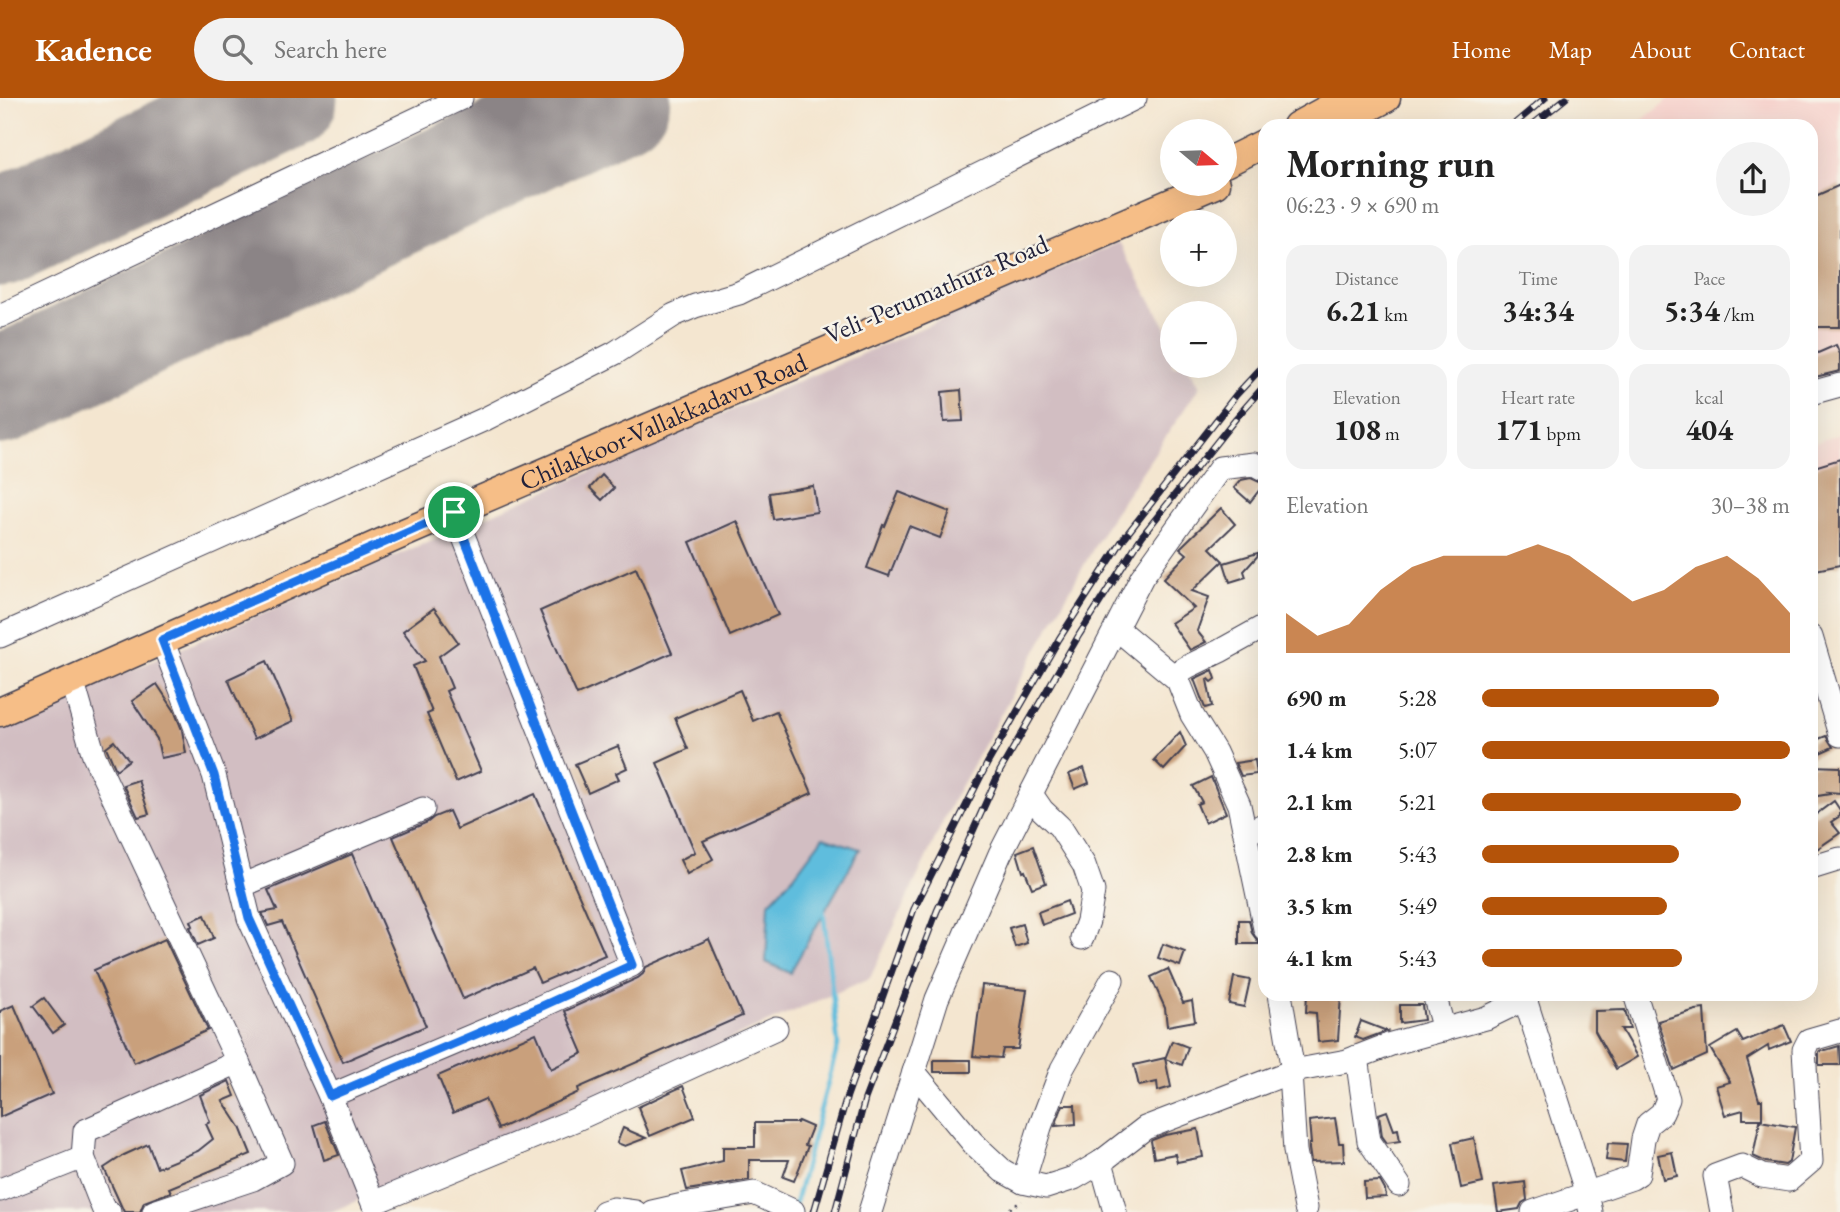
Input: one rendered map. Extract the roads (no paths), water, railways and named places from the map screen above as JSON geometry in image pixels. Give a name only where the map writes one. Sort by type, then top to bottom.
[{"type":"main road","points":[[1310,119],[1348,98]]},
{"type":"main road","points":[[1346,119],[1386,98]]},
{"type":"main road","points":[[1237,157],[1258,146]]},
{"type":"main road","points":[[1237,174],[1258,165]]},
{"type":"main road","name":"Veli -Perumathura Road","points":[[0,696],[430,506],[1160,192]]},
{"type":"main road","name":"Chilakkoor-Vallakkadavu Road","points":[[0,712],[454,512],[1187,196]]},
{"type":"street","points":[[0,316],[461,98]]},
{"type":"street","points":[[0,636],[485,419],[615,353],[674,315],[739,293],[1135,98]]},
{"type":"street","points":[[1818,391],[1840,385]]},
{"type":"street","points":[[870,1212],[937,999],[1000,854],[1142,577],[1220,468],[1254,464],[1258,466]]},
{"type":"street","points":[[330,1096],[632,965],[454,512]]},
{"type":"street","points":[[1116,628],[1178,680],[1192,715],[1215,752],[1239,805],[1255,829],[1258,859]]},
{"type":"street","points":[[1178,680],[1179,672],[1258,630]]},
{"type":"street","points":[[162,640],[214,775],[249,918],[330,1096],[373,1203],[577,1119],[776,1028]]},
{"type":"street","points":[[1818,661],[1840,735]]},
{"type":"street","points":[[72,679],[94,756],[238,1062],[282,1163],[253,1180],[155,1212]]},
{"type":"street","points":[[1031,794],[1042,810],[1060,827],[1084,865],[1093,891],[1082,938]]},
{"type":"street","points":[[241,886],[423,809]]},
{"type":"street","points":[[1818,866],[1840,859]]},
{"type":"street","points":[[1023,1182],[1040,1126],[1062,1069],[1112,980]]},
{"type":"street","points":[[1281,1001],[1292,1072],[1294,1151],[1306,1209]]},
{"type":"street","points":[[1436,1001],[1444,1030]]},
{"type":"street","points":[[914,1072],[974,1143],[1003,1171],[1023,1182],[1046,1187],[1074,1178],[1101,1162],[1145,1128],[1292,1072],[1347,1061],[1391,1044],[1486,1018],[1518,1001]]},
{"type":"street","points":[[1528,1001],[1589,1203]]},
{"type":"street","points":[[1533,1212],[1589,1203],[1638,1174],[1648,1124],[1662,1113],[1668,1099],[1637,1001]]},
{"type":"street","points":[[1722,1212],[1714,1176],[1742,1166],[1762,1176],[1789,1180],[1811,1161],[1804,1050],[1809,1040],[1840,1031]]},
{"type":"street","points":[[1357,1057],[1369,1141],[1399,1185]]},
{"type":"street","points":[[109,1212],[103,1208],[83,1157],[85,1131],[238,1062]]},
{"type":"street","points":[[0,1191],[83,1157]]},
{"type":"street","points":[[1101,1162],[1115,1212]]},
{"type":"street","points":[[652,1212],[754,1193],[793,1212]]},
{"type":"street","points":[[604,1212],[613,1209],[635,1212]]},
{"type":"water","points":[[823,837],[860,849],[790,973],[766,962],[769,903],[793,877]]},
{"type":"waterway","points":[[795,1204],[838,1045],[823,908]]},
{"type":"railway","points":[[1520,119],[1545,98]]},
{"type":"railway","points":[[1540,119],[1566,98]]},
{"type":"railway","points":[[814,1212],[847,1096],[914,909],[987,764],[1059,639],[1124,538],[1236,395],[1258,371]]},
{"type":"railway","points":[[835,1212],[865,1099],[937,911],[1000,771],[1079,635],[1142,536],[1258,393]]}]
